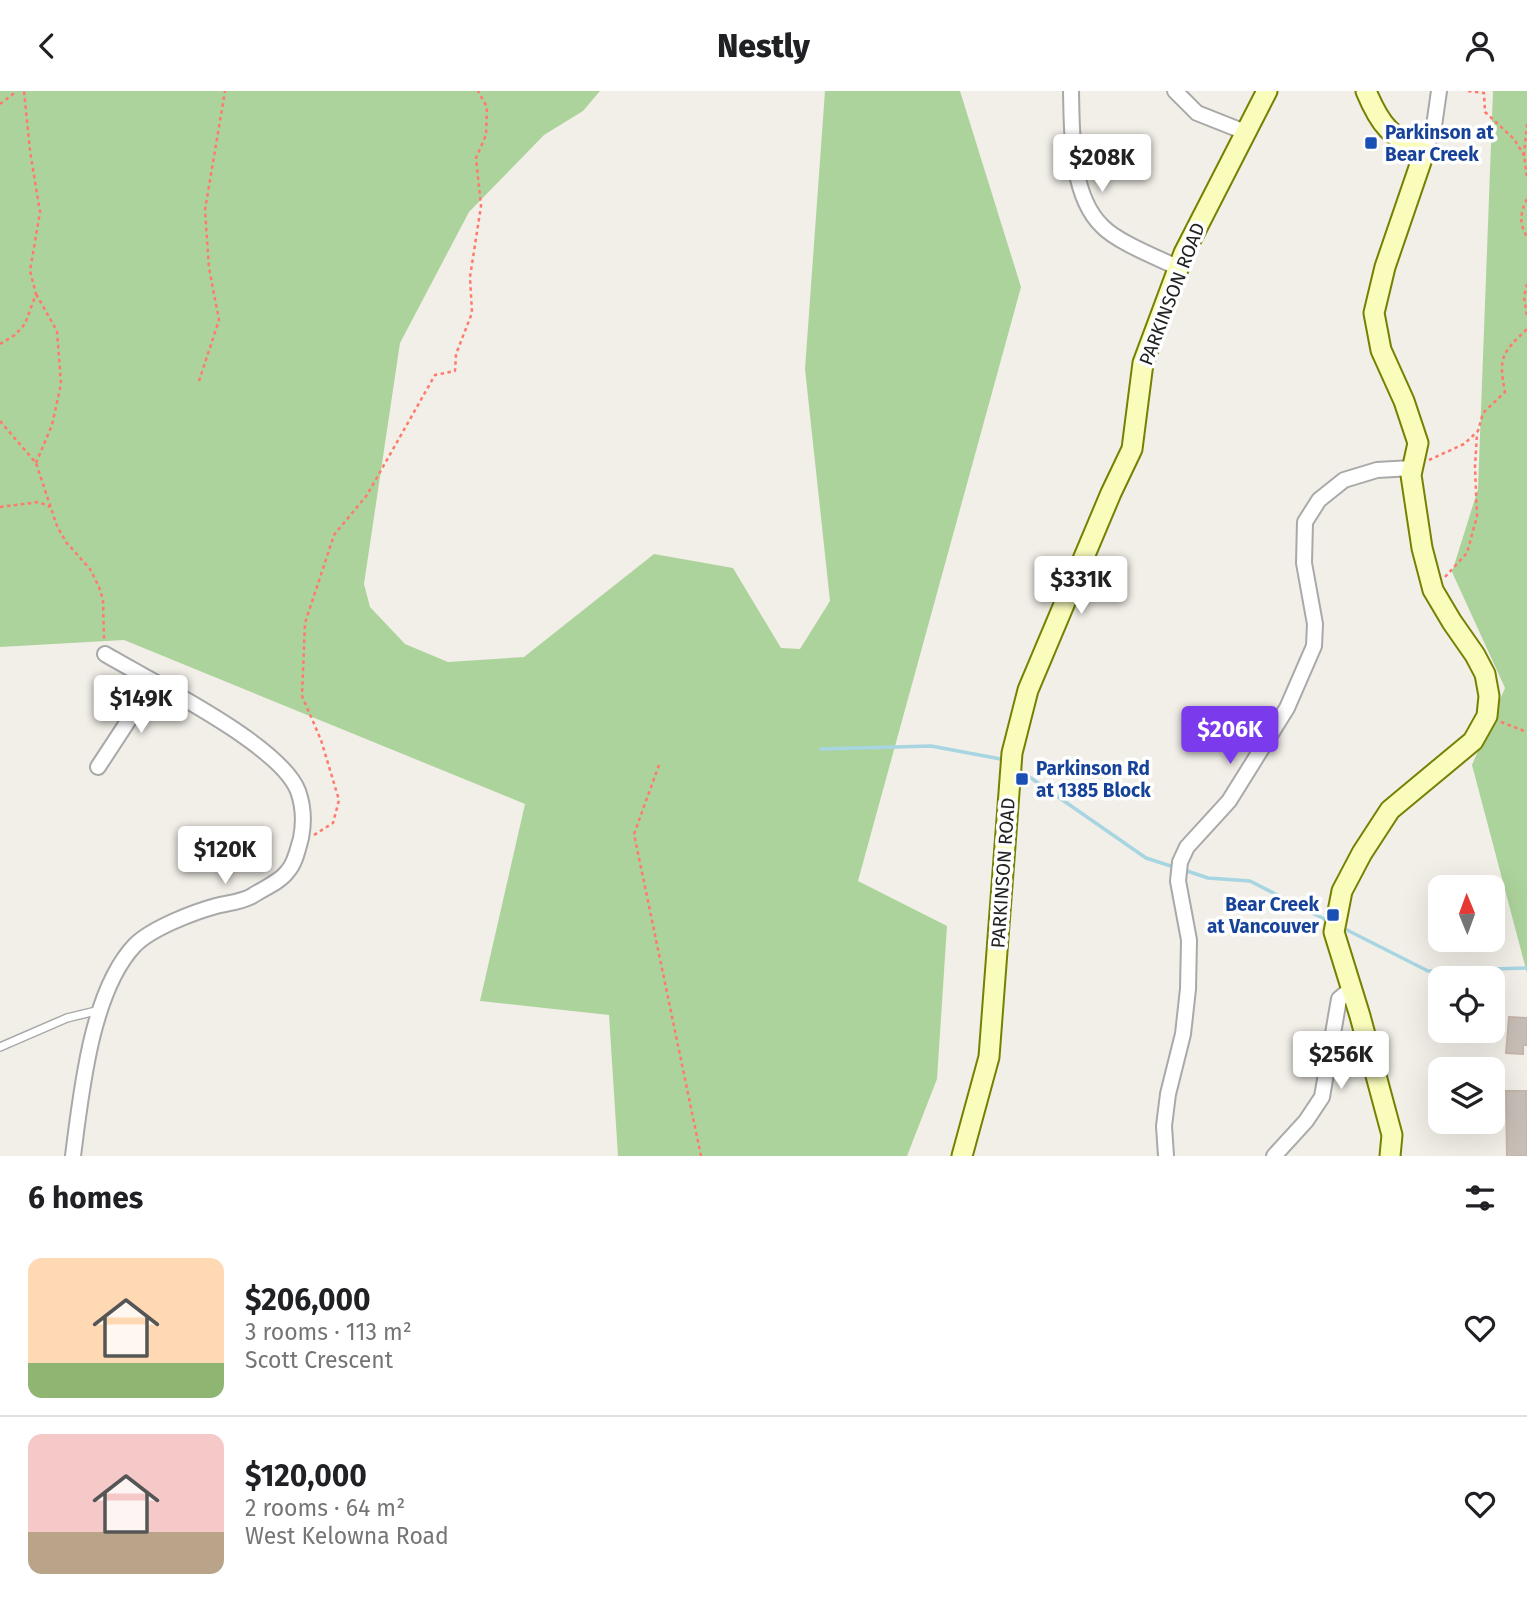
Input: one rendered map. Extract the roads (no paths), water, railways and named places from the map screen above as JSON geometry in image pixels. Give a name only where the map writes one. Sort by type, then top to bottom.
[{"type":"street","points":[[1071,91],[1072,147],[1082,194],[1102,226],[1139,250],[1179,268]]},
{"type":"street","points":[[1174,91],[1197,113],[1245,132]]},
{"type":"street","name":"PARKINSON ROAD","points":[[962,1156],[989,1057],[1012,753],[1028,690],[1132,449],[1143,363],[1179,268],[1267,91]]},
{"type":"street","points":[[1366,91],[1376,116],[1394,137],[1424,153]]},
{"type":"street","points":[[1390,1156],[1392,1135],[1334,932],[1342,891],[1362,853],[1390,810],[1473,741],[1487,716],[1489,696],[1485,674],[1475,655],[1451,622],[1433,590],[1411,475],[1418,443],[1404,401],[1381,350],[1374,313],[1385,267],[1434,126],[1439,91]]},
{"type":"street","points":[[1166,1156],[1164,1126],[1168,1094],[1183,1034],[1188,989],[1189,940],[1178,881],[1180,862],[1187,847],[1229,801],[1287,708],[1314,646],[1315,624],[1304,563],[1305,522],[1319,500],[1343,481],[1377,470],[1412,468]]},
{"type":"street","points":[[74,1156],[91,1044],[109,983],[136,944],[162,927],[215,906],[248,898],[287,873],[300,844],[302,813],[297,790],[281,766],[248,738],[104,654]]},
{"type":"street","points":[[98,767],[153,683]]},
{"type":"street","points":[[1274,1156],[1306,1121],[1322,1097],[1339,999],[1351,989]]},
{"type":"lane","points":[[0,1047],[66,1018],[101,1010]]},
{"type":"waterway","points":[[821,749],[931,746],[1006,760]]},
{"type":"waterway","points":[[1018,769],[1146,858],[1177,868]]},
{"type":"waterway","points":[[1184,870],[1208,878],[1250,881],[1330,922]]},
{"type":"waterway","points":[[1343,928],[1428,971],[1527,968]]},
{"type":"place","name":"Parkinson at Bear Creek","points":[[1371,143]]},
{"type":"place","name":"Parkinson Rd at 1385 Block","points":[[1022,779]]},
{"type":"place","name":"Bear Creek at Vancouver","points":[[1333,915]]}]
